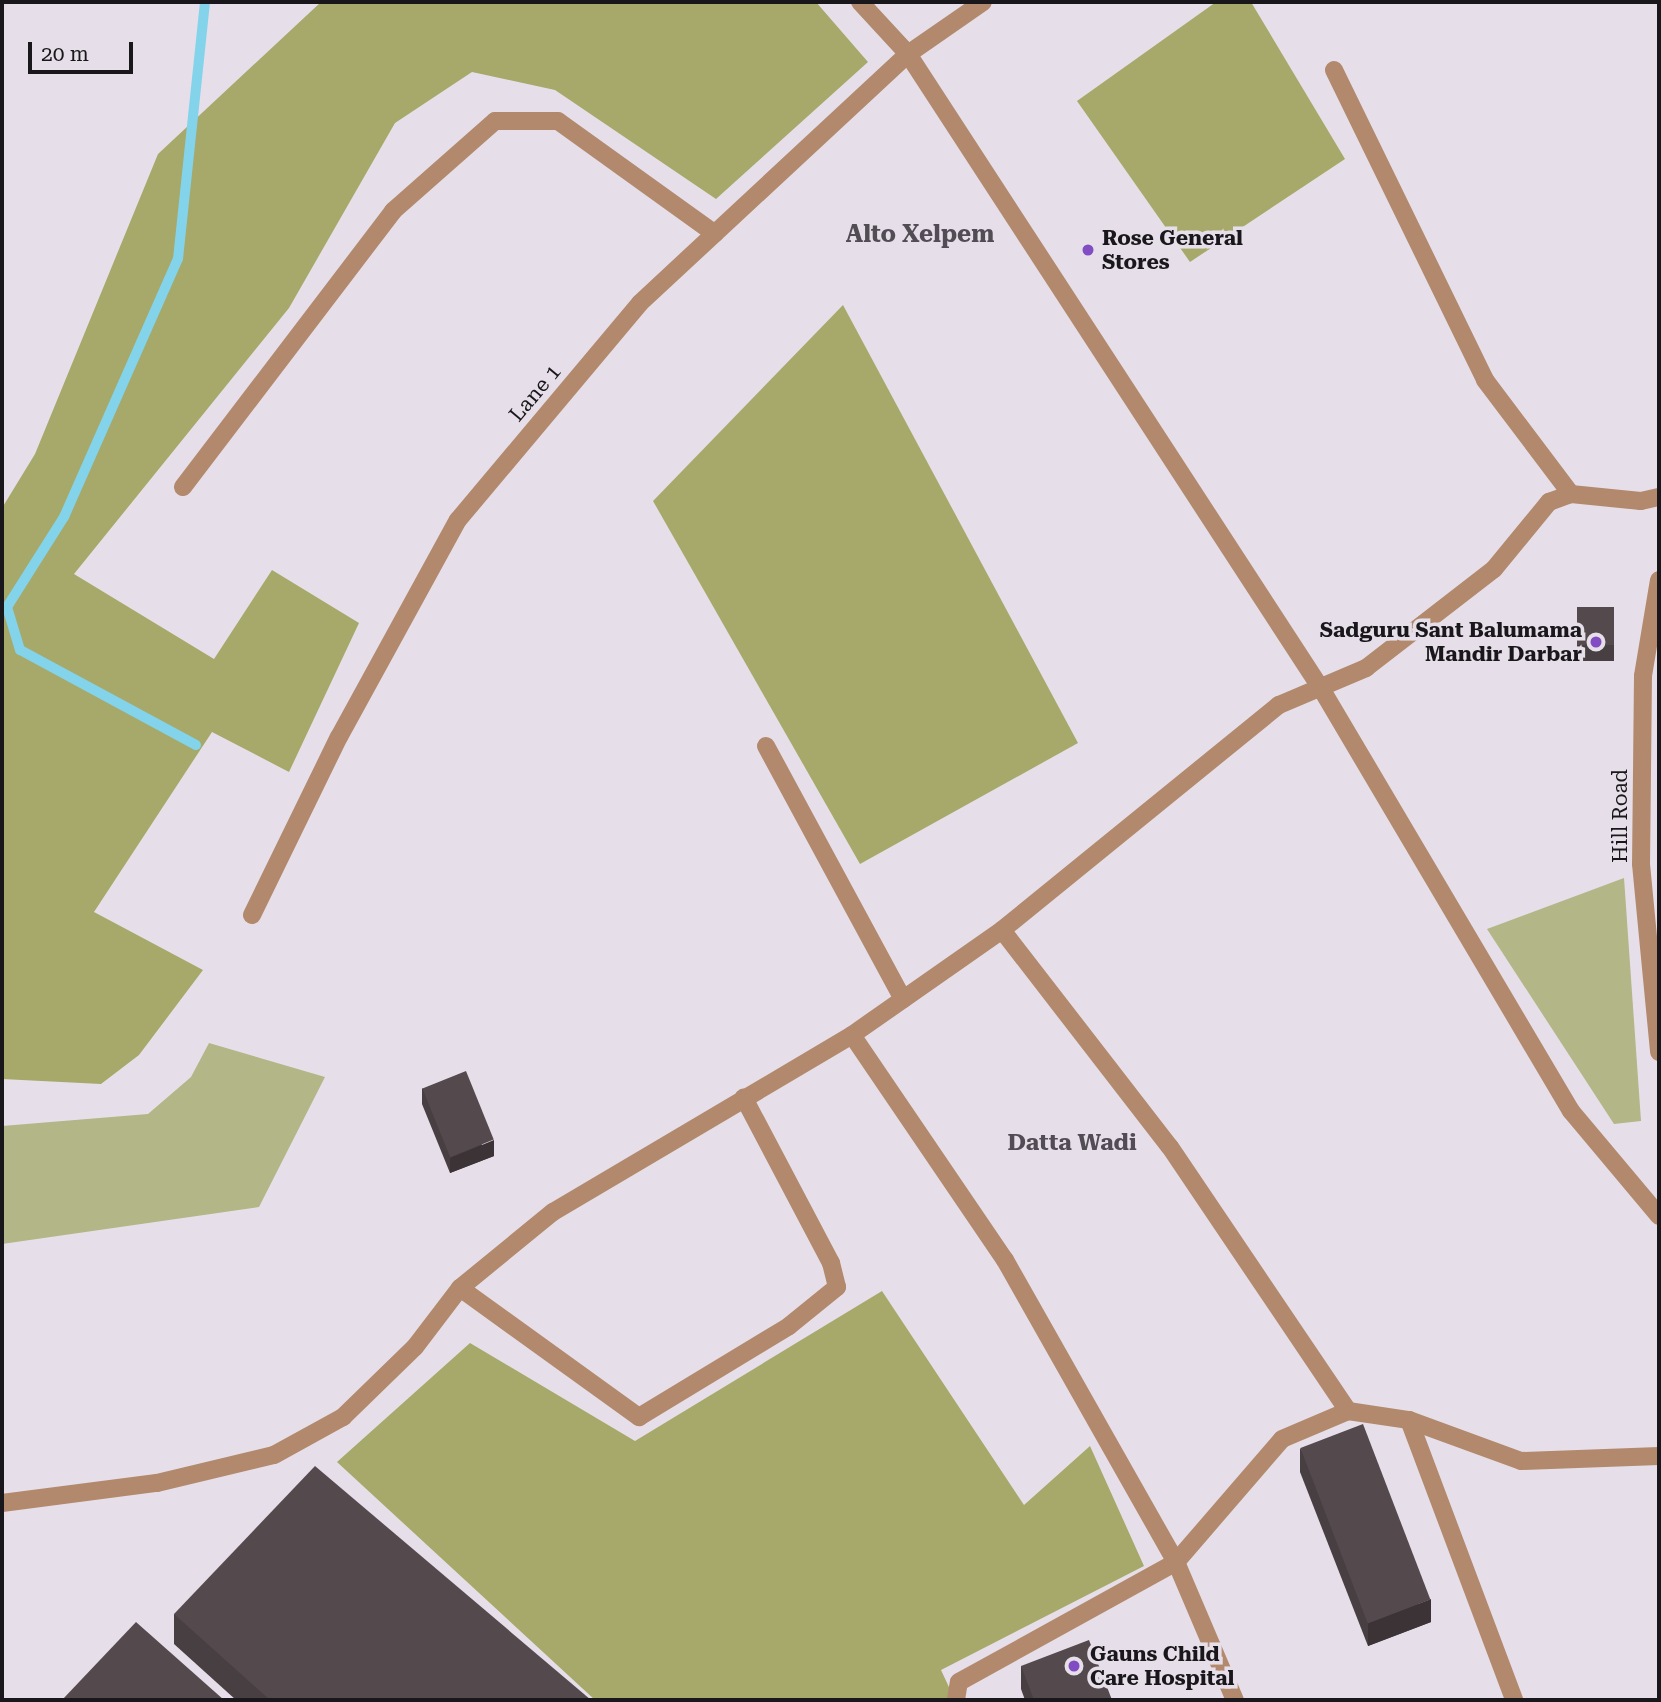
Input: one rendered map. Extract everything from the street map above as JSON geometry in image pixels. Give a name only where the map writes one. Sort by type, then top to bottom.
[{"type":"street","points":[[860,2],[908,54],[1322,690],[1571,1111],[1659,1216]]},
{"type":"street","name":"Lane 1","points":[[252,915],[339,737],[458,520],[640,303],[908,54],[983,2]]},
{"type":"street","points":[[1334,70],[1485,380],[1571,494]]},
{"type":"street","points":[[183,487],[393,211],[495,121],[558,121],[715,234]]},
{"type":"street","points":[[2,1503],[157,1483],[274,1455],[343,1417],[415,1347],[460,1288],[553,1212],[852,1035],[1002,930],[1279,705],[1322,690],[1366,668],[1494,569],[1549,502],[1571,494],[1641,500],[1659,497]]},
{"type":"street","name":"Hill Road","points":[[1659,580],[1643,676],[1641,863],[1659,1052]]},
{"type":"street","points":[[766,746],[904,999]]},
{"type":"street","points":[[1002,930],[1170,1147],[1348,1411]]},
{"type":"street","points":[[852,1035],[1005,1260],[1176,1562],[1235,1700]]},
{"type":"street","points":[[460,1288],[639,1417],[789,1326],[837,1287],[831,1263],[744,1098]]},
{"type":"street","points":[[956,1700],[959,1682],[1176,1562],[1282,1439],[1348,1411],[1409,1420],[1521,1461],[1659,1456]]},
{"type":"street","points":[[1409,1420],[1514,1700]]},
{"type":"green space","points":[[321,2],[816,2],[868,62],[716,199],[555,90],[472,72],[395,123],[289,308],[74,574],[214,659],[272,570],[359,623],[289,772],[212,732],[94,912],[203,970],[139,1055],[101,1084],[2,1079],[2,508],[35,454],[158,154]]},
{"type":"green space","points":[[1216,2],[1251,2],[1345,159],[1190,262],[1077,101]]},
{"type":"green space","points":[[843,305],[1078,743],[860,864],[653,501]]},
{"type":"green space","points":[[1624,878],[1641,1121],[1614,1124],[1487,929]]},
{"type":"green space","points":[[209,1043],[325,1077],[259,1207],[2,1244],[2,1126],[148,1114],[191,1077]]},
{"type":"green space","points":[[882,1291],[1024,1505],[1090,1446],[1144,1566],[941,1670],[955,1700],[595,1700],[337,1462],[470,1343],[635,1441]]},
{"type":"building","points":[[1577,607],[1614,607],[1614,645],[1577,645]]},
{"type":"building","points":[[466,1071],[494,1140],[450,1157],[422,1089]]},
{"type":"building","points":[[1363,1424],[1430,1600],[1368,1624],[1300,1448]]},
{"type":"building","points":[[315,1466],[591,1700],[270,1700],[174,1614]]},
{"type":"building","points":[[136,1622],[224,1700],[62,1700]]},
{"type":"building","name":"Gauns Child Care Hospital","points":[[1089,1640],[1112,1700],[1034,1700],[1021,1666]]},
{"type":"waterway","points":[[196,745],[20,650],[7,607],[64,517],[178,259],[205,2]]},
{"type":"place","name":"Rose General Stores","points":[[1088,250]]},
{"type":"place","name":"Sadguru Sant Balumama Mandir Darbar","points":[[1596,642]]},
{"type":"place","name":"Gauns Child Care Hospital","points":[[1074,1666]]},
{"type":"district","name":"Alto Xelpem","points":[[920,235]]},
{"type":"district","name":"Datta Wadi","points":[[1072,1143]]}]
